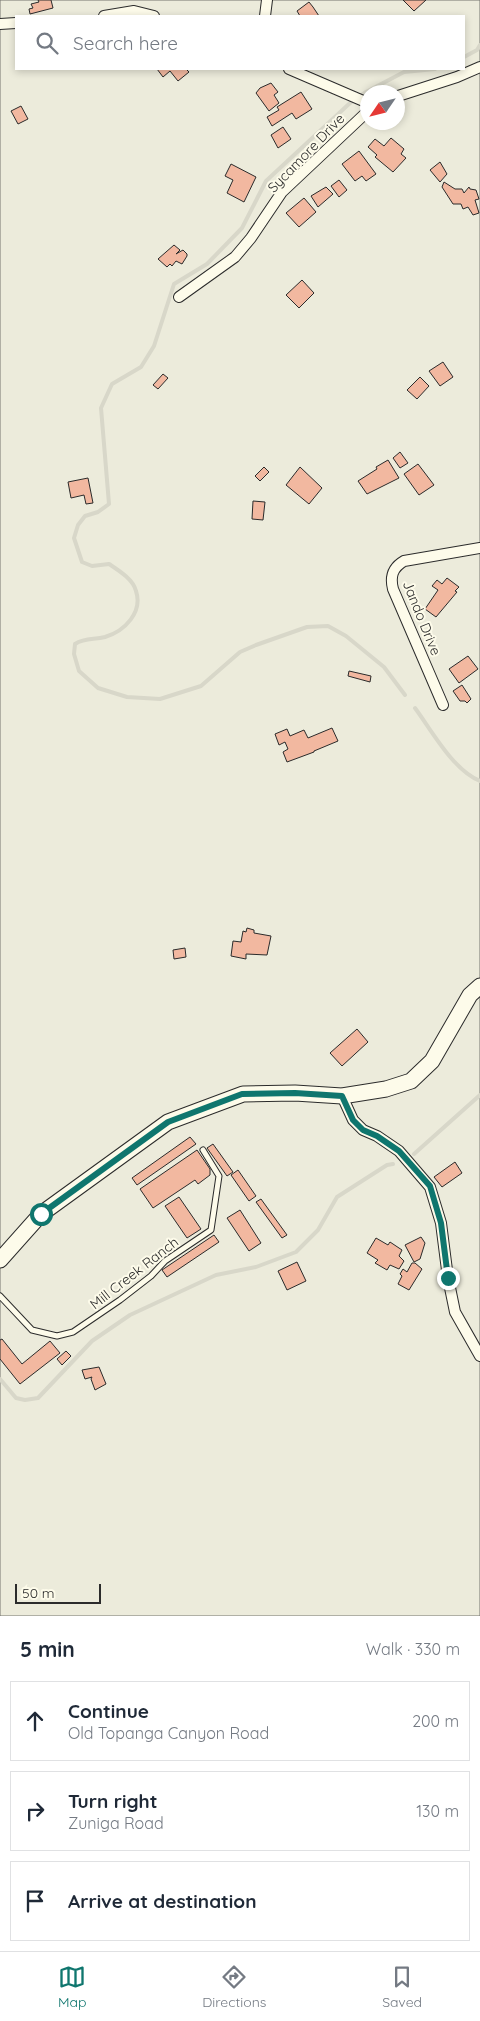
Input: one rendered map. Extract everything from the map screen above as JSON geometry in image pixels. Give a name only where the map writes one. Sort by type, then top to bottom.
[{"type":"main road","points":[[0,1260],[41,1214],[168,1122],[242,1094],[295,1093],[342,1096],[386,1089],[411,1081],[432,1062],[470,995],[480,986]]},
{"type":"street","points":[[265,15],[267,0]]},
{"type":"street","points":[[110,15],[134,11],[150,15]]},
{"type":"street","points":[[0,24],[15,23]]},
{"type":"street","points":[[405,94],[457,77],[480,67]]},
{"type":"street","points":[[291,70],[360,101]]},
{"type":"street","name":"Sycamore Drive","points":[[180,297],[235,257],[251,238],[282,192],[360,112]]},
{"type":"street","name":"Jando Drive","points":[[443,705],[392,590],[392,576],[394,569],[404,561],[480,548]]},
{"type":"street","points":[[342,1096],[353,1120],[363,1130],[377,1136],[399,1151],[430,1186],[441,1223],[448,1278],[455,1312],[480,1356]]},
{"type":"lane","name":"Mill Creek Ranch","points":[[0,1296],[32,1330],[57,1336],[73,1332],[120,1300],[151,1276],[165,1261],[211,1230],[219,1176],[203,1150]]},
{"type":"shaded area","points":[[0,0],[480,0],[480,1616],[0,1616]]},
{"type":"building","points":[[38,0],[51,0],[53,8],[30,14],[29,9],[33,8],[31,4],[39,2]]},
{"type":"building","points":[[403,0],[426,0],[414,11]]},
{"type":"building","points":[[309,2],[318,15],[299,15],[297,11]]},
{"type":"building","points":[[158,70],[187,70],[189,72],[178,81],[170,71],[163,77]]},
{"type":"building","points":[[271,83],[278,92],[274,95],[279,103],[269,111],[256,93],[260,88]]},
{"type":"building","points":[[301,92],[312,109],[296,119],[292,113],[272,126],[267,117],[279,110],[277,107]]},
{"type":"building","points":[[21,106],[28,119],[18,124],[11,111]]},
{"type":"building","points":[[283,127],[291,139],[278,148],[271,135]]},
{"type":"building","points":[[391,138],[404,149],[401,154],[406,158],[393,172],[375,157],[377,155],[368,147],[375,139],[384,146]]},
{"type":"building","points":[[359,151],[376,174],[366,181],[362,176],[355,181],[342,164]]},
{"type":"building","points":[[440,162],[447,174],[440,182],[430,170]]},
{"type":"building","points":[[231,164],[256,177],[244,202],[227,193],[233,180],[225,176]]},
{"type":"building","points":[[339,180],[347,190],[339,197],[331,186]]},
{"type":"building","points":[[444,182],[455,189],[462,189],[464,193],[469,187],[476,190],[479,199],[475,200],[479,213],[473,215],[468,207],[463,209],[461,204],[453,204],[442,187]]},
{"type":"building","points":[[326,187],[333,194],[318,207],[311,196]]},
{"type":"building","points":[[304,198],[316,212],[299,227],[286,213]]},
{"type":"building","points":[[174,245],[180,250],[176,254],[183,250],[187,256],[182,264],[176,261],[172,266],[170,264],[167,267],[158,259]]},
{"type":"building","points":[[302,280],[314,293],[299,308],[286,295]]},
{"type":"building","points":[[443,362],[453,377],[440,386],[429,371]]},
{"type":"building","points":[[163,374],[168,378],[158,389],[153,385]]},
{"type":"building","points":[[420,377],[429,386],[417,399],[407,390]]},
{"type":"building","points":[[400,452],[408,463],[400,468],[393,458]]},
{"type":"building","points":[[388,460],[399,478],[367,494],[358,481]]},
{"type":"building","points":[[418,464],[434,485],[419,495],[404,474]]},
{"type":"building","points":[[264,467],[269,472],[260,481],[255,476]]},
{"type":"building","points":[[300,467],[322,488],[309,504],[286,485]]},
{"type":"building","points":[[88,478],[93,503],[86,504],[84,495],[71,498],[68,482]]},
{"type":"building","points":[[253,501],[265,502],[263,520],[252,519]]},
{"type":"building","points":[[447,578],[459,587],[436,617],[425,609],[438,590],[432,586],[437,580],[442,584]]},
{"type":"building","points":[[468,656],[478,669],[459,683],[449,669]]},
{"type":"building","points":[[349,671],[371,676],[370,682],[348,676]]},
{"type":"building","points":[[462,685],[471,699],[467,703],[460,701],[453,691]]},
{"type":"building","points":[[332,728],[338,741],[287,762],[283,752],[288,749],[285,742],[279,745],[275,734],[287,729],[290,736],[304,730],[308,738]]},
{"type":"building","points":[[247,928],[254,930],[254,933],[271,936],[267,955],[246,954],[246,959],[231,956],[233,941],[241,942],[243,931],[246,932]]},
{"type":"building","points":[[185,948],[186,957],[174,959],[173,950]]},
{"type":"building","points":[[357,1029],[368,1042],[342,1066],[330,1053]]},
{"type":"building","points":[[190,1137],[196,1144],[137,1185],[132,1178]]},
{"type":"building","points":[[213,1144],[233,1172],[227,1176],[207,1148]]},
{"type":"building","points":[[197,1150],[210,1169],[210,1175],[198,1184],[195,1180],[153,1208],[140,1189]]},
{"type":"building","points":[[455,1162],[462,1173],[442,1187],[434,1177]]},
{"type":"building","points":[[238,1170],[256,1196],[249,1201],[231,1175]]},
{"type":"building","points":[[179,1197],[201,1229],[187,1238],[165,1206]]},
{"type":"building","points":[[261,1199],[287,1235],[282,1238],[256,1202]]},
{"type":"building","points":[[240,1210],[261,1243],[249,1251],[227,1218]]},
{"type":"building","points":[[214,1235],[219,1242],[167,1277],[162,1270]]},
{"type":"building","points":[[421,1237],[425,1243],[420,1259],[414,1262],[405,1245]]},
{"type":"building","points":[[376,1238],[388,1245],[390,1242],[402,1250],[399,1256],[404,1261],[399,1269],[390,1265],[387,1270],[375,1263],[378,1260],[367,1253]]},
{"type":"building","points":[[297,1262],[306,1281],[287,1290],[278,1271]]},
{"type":"building","points":[[412,1263],[415,1263],[422,1269],[409,1290],[398,1284],[403,1269],[407,1272]]},
{"type":"building","points":[[2,1339],[22,1364],[50,1341],[60,1353],[20,1384],[0,1359],[0,1340]]},
{"type":"building","points":[[66,1351],[71,1356],[62,1365],[57,1359]]},
{"type":"building","points":[[99,1367],[106,1384],[95,1390],[92,1377],[85,1379],[82,1370]]},
{"type":"waterway","points":[[465,56],[477,50],[480,45]]},
{"type":"waterway","points":[[405,695],[384,667],[346,636],[328,626],[307,627],[256,645],[240,652],[201,686],[160,699],[127,697],[98,688],[79,671],[74,654],[75,644],[105,637],[119,630],[131,620],[137,606],[136,591],[125,575],[113,566],[109,564],[92,566],[82,562],[74,538],[78,525],[85,516],[98,512],[109,504],[101,408],[112,384],[141,367],[154,346],[174,284],[207,264],[242,228],[266,181],[350,103],[366,92],[404,72],[425,70]]},
{"type":"waterway","points":[[415,708],[452,759],[470,776],[480,781]]},
{"type":"waterway","points":[[414,1154],[480,1095]]},
{"type":"waterway","points":[[0,1379],[16,1398],[25,1400],[38,1398],[92,1341],[130,1315],[216,1275],[256,1267],[296,1252],[318,1230],[337,1197],[387,1165],[393,1164]]},
{"type":"route","points":[[41,1214],[168,1122],[242,1094],[295,1093],[342,1096],[353,1120],[363,1130],[377,1136],[399,1151],[417,1169],[430,1186],[441,1223],[448,1278]]}]
